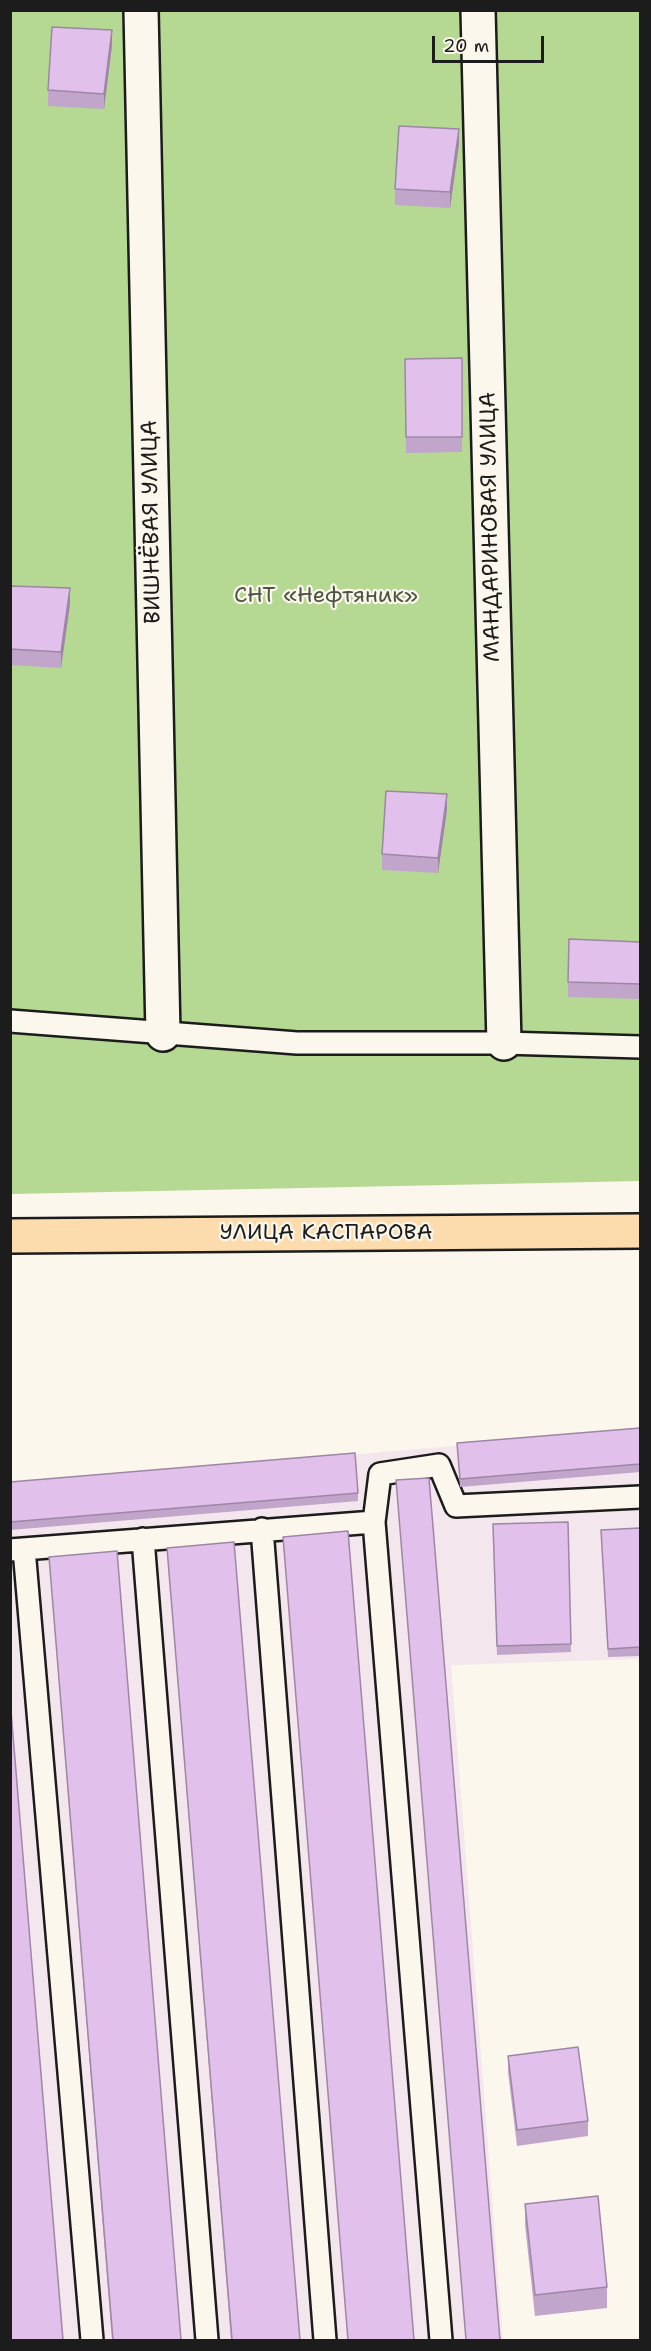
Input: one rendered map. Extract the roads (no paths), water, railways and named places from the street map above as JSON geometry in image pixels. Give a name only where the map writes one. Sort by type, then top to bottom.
[{"type":"main road","name":"УЛИЦА КАСПАРОВА","points":[[10,1236],[640,1231]]},
{"type":"street","name":"ВИШНЁВАЯ УЛИЦА","points":[[141,10],[163,1034]]},
{"type":"street","name":"МАНДАРИНОВАЯ УЛИЦА","points":[[478,10],[504,1043]]},
{"type":"lane","points":[[10,1022],[297,1043],[504,1043],[640,1047]]},
{"type":"lane","points":[[441,2340],[374,1522],[380,1474],[439,1465],[456,1506],[640,1497]]},
{"type":"lane","points":[[92,2340],[17,1549],[374,1522]]},
{"type":"lane","points":[[262,1529],[325,2340]]},
{"type":"lane","points":[[143,1539],[207,2340]]},
{"type":"park label","name":"СНТ «Нефтяник»","points":[[326,596]]}]
